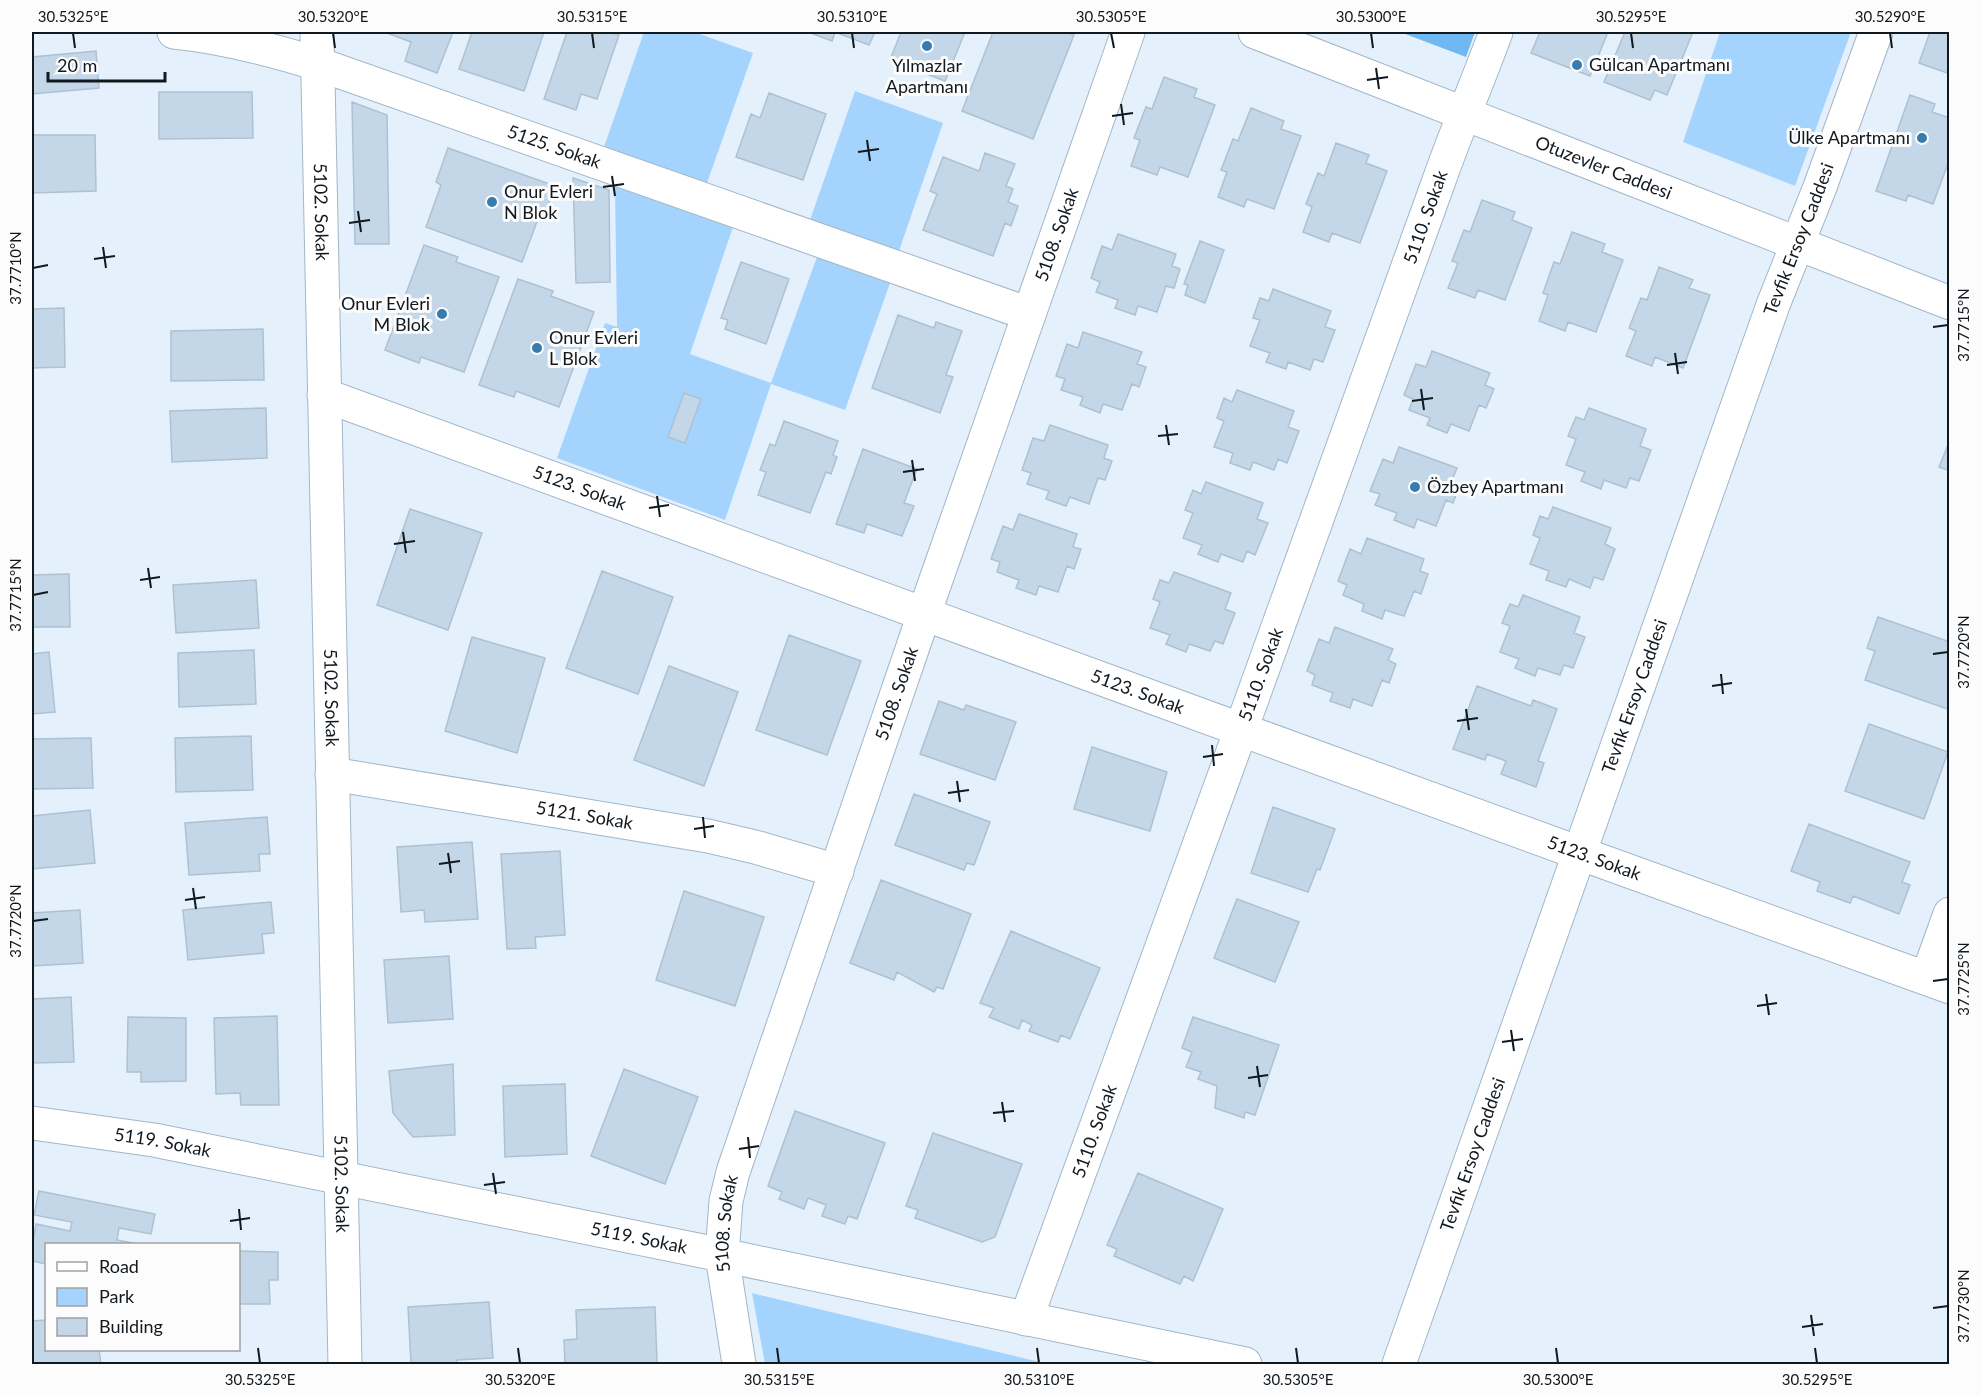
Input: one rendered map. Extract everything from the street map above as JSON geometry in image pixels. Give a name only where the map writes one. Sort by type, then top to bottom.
[{"type":"street","name":"5125. Sokak","points":[[174,32],[216,36],[267,48],[318,64],[1029,314]]},
{"type":"street","name":"5102. Sokak","points":[[317,32],[345,1365]]},
{"type":"street","name":"5108. Sokak","points":[[739,1365],[722,1255],[726,1201],[733,1172],[1128,32]]},
{"type":"street","name":"Otuzevler Caddesi","points":[[1255,32],[1950,303]]},
{"type":"street","name":"5110. Sokak","points":[[1026,1319],[1242,730],[1440,177],[1496,32]]},
{"type":"street","name":"Tevfik Ersoy Caddesi","points":[[1399,1365],[1773,305],[1820,187],[1876,32]]},
{"type":"street","name":"5123. Sokak","points":[[324,395],[1938,982]]},
{"type":"street","name":"5121. Sokak","points":[[332,774],[708,836],[837,871]]},
{"type":"street","points":[[1938,982],[1950,914]]},
{"type":"street","name":"5119. Sokak","points":[[32,1123],[154,1140],[722,1255],[1245,1365]]},
{"type":"green space","points":[[644,32],[694,32],[753,53],[707,183],[604,147]]},
{"type":"green space","points":[[1720,32],[1851,32],[1795,186],[1683,142]]},
{"type":"green space","points":[[855,91],[943,123],[899,251],[810,220]]},
{"type":"green space","points":[[615,186],[733,227],[690,354],[771,383],[817,257],[890,283],[845,410],[771,384],[725,520],[557,458],[605,323],[617,327]]},
{"type":"green space","points":[[752,1293],[1048,1364],[765,1364]]},
{"type":"shaded area","points":[[1400,32],[1475,32],[1466,57]]},
{"type":"building","points":[[384,32],[453,32],[437,73],[405,61],[411,42]]},
{"type":"building","points":[[472,32],[544,32],[524,91],[459,69]]},
{"type":"building","points":[[567,32],[609,32],[619,35],[597,99],[581,94],[576,110],[544,99]]},
{"type":"building","points":[[808,32],[835,32],[832,41]]},
{"type":"building","points":[[835,32],[875,32],[869,45]]},
{"type":"building","name":"Yılmazlar Apartmanı","points":[[901,32],[965,32],[945,81],[890,60]]},
{"type":"building","points":[[993,32],[1066,32],[1074,35],[1033,139],[962,111]]},
{"type":"building","name":"Gülcan Apartmanı","points":[[1540,32],[1608,32],[1590,76],[1531,53]]},
{"type":"building","points":[[1625,32],[1693,32],[1667,95],[1655,90],[1650,100],[1604,82]]},
{"type":"building","points":[[1930,32],[1950,32],[1950,74],[1919,63]]},
{"type":"building","points":[[96,51],[99,88],[32,94],[32,57]]},
{"type":"building","points":[[1164,77],[1197,89],[1194,97],[1215,105],[1188,177],[1160,167],[1157,175],[1131,166],[1140,140],[1134,138],[1146,107],[1152,109]]},
{"type":"building","points":[[159,92],[252,92],[253,138],[159,139]]},
{"type":"building","points":[[769,93],[826,114],[803,180],[736,157],[751,114],[760,118]]},
{"type":"building","name":"Ülke Apartmanı","points":[[1910,95],[1935,104],[1932,112],[1950,118],[1950,158],[1933,204],[1908,195],[1906,201],[1876,191]]},
{"type":"building","points":[[352,102],[387,115],[389,244],[355,244]]},
{"type":"building","points":[[1251,108],[1284,121],[1281,129],[1301,136],[1274,209],[1247,199],[1244,207],[1218,197],[1227,172],[1221,170],[1233,139],[1238,141]]},
{"type":"building","points":[[32,135],[95,135],[96,191],[32,193]]},
{"type":"building","points":[[1336,143],[1369,155],[1366,163],[1387,171],[1360,243],[1332,233],[1329,242],[1303,232],[1312,207],[1306,204],[1318,173],[1324,176]]},
{"type":"building","name":"Onur Evleri N Blok","points":[[448,148],[555,186],[542,220],[538,219],[522,262],[426,227],[441,185],[436,182]]},
{"type":"building","points":[[985,153],[1015,164],[1006,186],[1013,189],[1008,202],[1018,206],[1011,226],[1005,223],[993,256],[923,230],[937,194],[930,191],[943,157],[979,171]]},
{"type":"building","points":[[573,178],[609,190],[610,282],[576,283]]},
{"type":"building","points":[[1482,200],[1515,212],[1512,220],[1532,228],[1505,300],[1478,290],[1475,298],[1448,288],[1458,263],[1452,261],[1464,230],[1470,232]]},
{"type":"building","points":[[1572,232],[1605,244],[1602,252],[1623,260],[1596,332],[1568,322],[1565,331],[1539,321],[1548,295],[1543,293],[1554,262],[1560,264]]},
{"type":"building","points":[[1118,234],[1176,254],[1172,266],[1180,269],[1174,288],[1166,286],[1157,312],[1138,306],[1135,315],[1115,308],[1118,300],[1096,292],[1100,282],[1091,278],[1102,246],[1112,250]]},
{"type":"building","points":[[1200,241],[1224,250],[1205,303],[1185,295],[1188,285],[1184,284]]},
{"type":"building","name":"Onur Evleri M Blok","points":[[424,245],[458,257],[456,262],[499,277],[464,372],[421,357],[419,363],[385,350]]},
{"type":"building","points":[[741,262],[789,279],[766,344],[725,329],[728,320],[721,318]]},
{"type":"building","points":[[1659,267],[1693,280],[1689,288],[1710,295],[1683,368],[1655,357],[1652,366],[1626,356],[1636,331],[1629,328],[1641,298],[1647,300]]},
{"type":"building","name":"Onur Evleri L Blok","points":[[518,279],[553,291],[551,296],[594,312],[559,407],[516,391],[514,397],[479,385]]},
{"type":"building","points":[[1273,289],[1331,311],[1325,327],[1335,330],[1323,362],[1314,359],[1310,370],[1288,362],[1286,369],[1266,362],[1270,353],[1250,346],[1260,320],[1253,318],[1260,298],[1269,301]]},
{"type":"building","points":[[64,308],[65,367],[32,368],[32,309]]},
{"type":"building","points":[[898,315],[934,328],[936,322],[962,331],[946,375],[953,377],[940,413],[872,388]]},
{"type":"building","points":[[263,329],[264,380],[171,381],[171,331]]},
{"type":"building","points":[[1083,332],[1142,352],[1137,364],[1146,367],[1139,387],[1132,384],[1122,410],[1103,404],[1100,413],[1080,405],[1083,397],[1061,390],[1065,379],[1056,376],[1067,344],[1078,348]]},
{"type":"building","points":[[1432,351],[1490,373],[1485,385],[1494,389],[1486,408],[1479,405],[1469,431],[1451,424],[1447,433],[1427,425],[1430,418],[1409,410],[1413,399],[1404,395],[1416,364],[1426,367]]},
{"type":"building","points":[[1237,390],[1294,411],[1288,427],[1299,431],[1287,463],[1278,459],[1274,470],[1253,462],[1250,470],[1230,463],[1233,453],[1214,447],[1224,421],[1217,418],[1224,398],[1232,402]]},
{"type":"building","points":[[684,393],[701,399],[685,443],[668,437]]},
{"type":"building","points":[[266,408],[267,458],[172,462],[170,411]]},
{"type":"building","points":[[1589,408],[1646,429],[1640,446],[1651,450],[1639,481],[1630,478],[1626,488],[1604,480],[1601,489],[1581,481],[1585,472],[1566,465],[1576,439],[1568,436],[1576,417],[1584,420]]},
{"type":"building","points":[[784,421],[838,441],[833,455],[837,457],[831,474],[826,472],[810,513],[758,495],[766,472],[760,470],[770,444],[775,446]]},
{"type":"building","points":[[1050,425],[1108,445],[1104,458],[1112,461],[1105,480],[1098,478],[1089,504],[1070,497],[1066,506],[1046,499],[1049,491],[1027,484],[1031,473],[1022,470],[1033,438],[1044,441]]},
{"type":"building","points":[[1950,440],[1950,471],[1939,467]]},
{"type":"building","name":"Özbey Apartmanı","points":[[1399,447],[1457,468],[1452,480],[1460,484],[1453,503],[1446,500],[1436,526],[1417,519],[1414,528],[1394,520],[1397,513],[1375,505],[1380,494],[1370,491],[1383,459],[1393,463]]},
{"type":"building","points":[[863,449],[917,469],[904,503],[914,506],[902,536],[867,524],[864,533],[836,524]]},
{"type":"building","points":[[1206,482],[1263,503],[1257,519],[1268,523],[1255,555],[1247,551],[1243,562],[1221,554],[1218,562],[1198,554],[1202,545],[1183,538],[1193,513],[1185,510],[1193,490],[1201,494]]},
{"type":"building","points":[[1553,507],[1611,528],[1605,544],[1615,549],[1603,580],[1594,577],[1590,588],[1569,579],[1566,587],[1546,580],[1549,571],[1530,564],[1540,538],[1533,535],[1540,516],[1548,519]]},
{"type":"building","points":[[410,509],[482,533],[448,630],[377,605]]},
{"type":"building","points":[[1019,514],[1077,534],[1073,547],[1081,549],[1074,569],[1067,566],[1058,592],[1039,586],[1036,595],[1016,588],[1019,580],[997,572],[1000,562],[991,559],[1003,526],[1013,530]]},
{"type":"building","points":[[1367,538],[1424,559],[1420,571],[1428,574],[1421,594],[1414,591],[1404,616],[1385,610],[1382,619],[1362,611],[1364,604],[1343,595],[1347,585],[1338,581],[1350,549],[1361,554]]},
{"type":"building","points":[[602,571],[673,597],[638,694],[566,668]]},
{"type":"building","points":[[1174,572],[1231,593],[1225,609],[1235,613],[1223,644],[1215,641],[1210,651],[1189,644],[1186,652],[1166,644],[1170,635],[1150,628],[1160,602],[1153,599],[1160,580],[1169,583]]},
{"type":"building","points":[[69,574],[70,627],[32,627],[32,575]]},
{"type":"building","points":[[256,580],[259,628],[176,633],[173,585]]},
{"type":"building","points":[[1523,595],[1580,617],[1574,633],[1585,637],[1573,668],[1564,665],[1560,675],[1538,668],[1535,676],[1515,668],[1519,659],[1500,652],[1510,626],[1502,623],[1510,604],[1518,607]]},
{"type":"building","points":[[1878,617],[1950,642],[1950,710],[1865,680],[1875,651],[1867,648]]},
{"type":"building","points":[[1335,627],[1393,649],[1388,660],[1396,664],[1389,683],[1382,680],[1372,706],[1353,699],[1350,708],[1330,701],[1333,693],[1312,685],[1315,675],[1307,671],[1319,639],[1329,643]]},
{"type":"building","points":[[789,635],[861,661],[827,755],[756,730]]},
{"type":"building","points":[[472,637],[545,658],[517,753],[445,731]]},
{"type":"building","points":[[254,650],[256,704],[179,707],[178,653]]},
{"type":"building","points":[[49,652],[55,712],[32,714],[32,654]]},
{"type":"building","points":[[669,666],[738,692],[704,786],[634,760]]},
{"type":"building","points":[[1477,686],[1531,706],[1533,700],[1557,709],[1538,761],[1544,763],[1536,787],[1501,774],[1506,761],[1487,754],[1485,760],[1453,749]]},
{"type":"building","points":[[939,701],[964,710],[966,705],[1016,722],[995,780],[920,754]]},
{"type":"building","points":[[1869,724],[1948,752],[1924,819],[1845,791]]},
{"type":"building","points":[[251,736],[253,790],[176,792],[175,738]]},
{"type":"building","points":[[91,738],[93,788],[32,789],[32,739]]},
{"type":"building","points":[[1092,747],[1167,772],[1150,831],[1074,809]]},
{"type":"building","points":[[914,794],[990,822],[974,865],[967,863],[964,870],[895,845]]},
{"type":"building","points":[[1273,807],[1335,829],[1320,870],[1317,869],[1308,892],[1251,873]]},
{"type":"building","points":[[90,810],[95,863],[32,869],[32,816]]},
{"type":"building","points":[[267,817],[270,854],[259,854],[260,871],[189,875],[185,823]]},
{"type":"building","points":[[1809,824],[1910,862],[1902,882],[1910,885],[1899,914],[1853,896],[1850,903],[1817,891],[1820,882],[1791,871]]},
{"type":"building","points":[[472,842],[478,919],[425,922],[424,910],[401,912],[397,847]]},
{"type":"building","points":[[560,851],[565,935],[535,937],[536,948],[507,949],[501,854]]},
{"type":"building","points":[[881,880],[971,914],[943,989],[937,987],[934,992],[897,972],[894,980],[850,963]]},
{"type":"building","points":[[684,891],[764,917],[735,1006],[656,980]]},
{"type":"building","points":[[1237,899],[1299,922],[1275,982],[1214,958]]},
{"type":"building","points":[[271,902],[274,933],[262,934],[264,953],[188,960],[183,910]]},
{"type":"building","points":[[80,910],[83,963],[32,966],[32,913]]},
{"type":"building","points":[[1011,931],[1100,968],[1070,1039],[1061,1035],[1058,1042],[1029,1031],[1032,1025],[1022,1020],[1019,1029],[989,1017],[994,1008],[980,1003]]},
{"type":"building","points":[[449,956],[453,1019],[388,1023],[384,960]]},
{"type":"building","points":[[71,997],[74,1062],[32,1063],[32,999]]},
{"type":"building","points":[[277,1016],[279,1105],[241,1105],[240,1093],[216,1094],[214,1018]]},
{"type":"building","points":[[128,1017],[186,1018],[186,1081],[141,1082],[141,1072],[127,1072]]},
{"type":"building","points":[[1193,1017],[1279,1045],[1255,1115],[1245,1112],[1244,1118],[1215,1108],[1217,1086],[1198,1079],[1201,1072],[1186,1067],[1192,1052],[1182,1048]]},
{"type":"building","points":[[453,1064],[455,1135],[413,1137],[393,1113],[389,1071]]},
{"type":"building","points":[[624,1069],[698,1097],[665,1184],[591,1156]]},
{"type":"building","points":[[565,1084],[567,1154],[505,1157],[503,1086]]},
{"type":"building","points":[[795,1111],[885,1143],[857,1219],[848,1216],[845,1224],[822,1216],[826,1205],[808,1198],[804,1209],[779,1199],[782,1192],[768,1186]]},
{"type":"building","points":[[933,1133],[1022,1164],[995,1237],[982,1242],[915,1218],[918,1210],[906,1206]]},
{"type":"building","points":[[1138,1173],[1223,1209],[1193,1281],[1184,1276],[1180,1284],[1114,1256],[1117,1249],[1107,1245]]},
{"type":"building","points":[[39,1191],[155,1214],[151,1234],[119,1228],[117,1240],[133,1243],[45,1243],[45,1264],[32,1261],[36,1224],[70,1231],[72,1222],[34,1215]]},
{"type":"building","points":[[240,1251],[278,1252],[278,1280],[269,1280],[270,1304],[240,1304]]},
{"type":"building","points":[[489,1302],[493,1358],[457,1360],[457,1364],[411,1364],[408,1307]]},
{"type":"building","points":[[655,1307],[657,1364],[565,1364],[564,1340],[577,1339],[576,1310]]},
{"type":"building","points":[[45,1320],[45,1351],[99,1351],[101,1364],[32,1364],[32,1321]]},
{"type":"place","name":"Yılmazlar Apartmanı","points":[[927,46]]},
{"type":"place","name":"Gülcan Apartmanı","points":[[1577,65]]},
{"type":"place","name":"Ülke Apartmanı","points":[[1922,138]]},
{"type":"place","name":"Onur Evleri N Blok","points":[[492,202]]},
{"type":"place","name":"Onur Evleri M Blok","points":[[442,314]]},
{"type":"place","name":"Onur Evleri L Blok","points":[[537,348]]},
{"type":"place","name":"Özbey Apartmanı","points":[[1415,487]]}]
